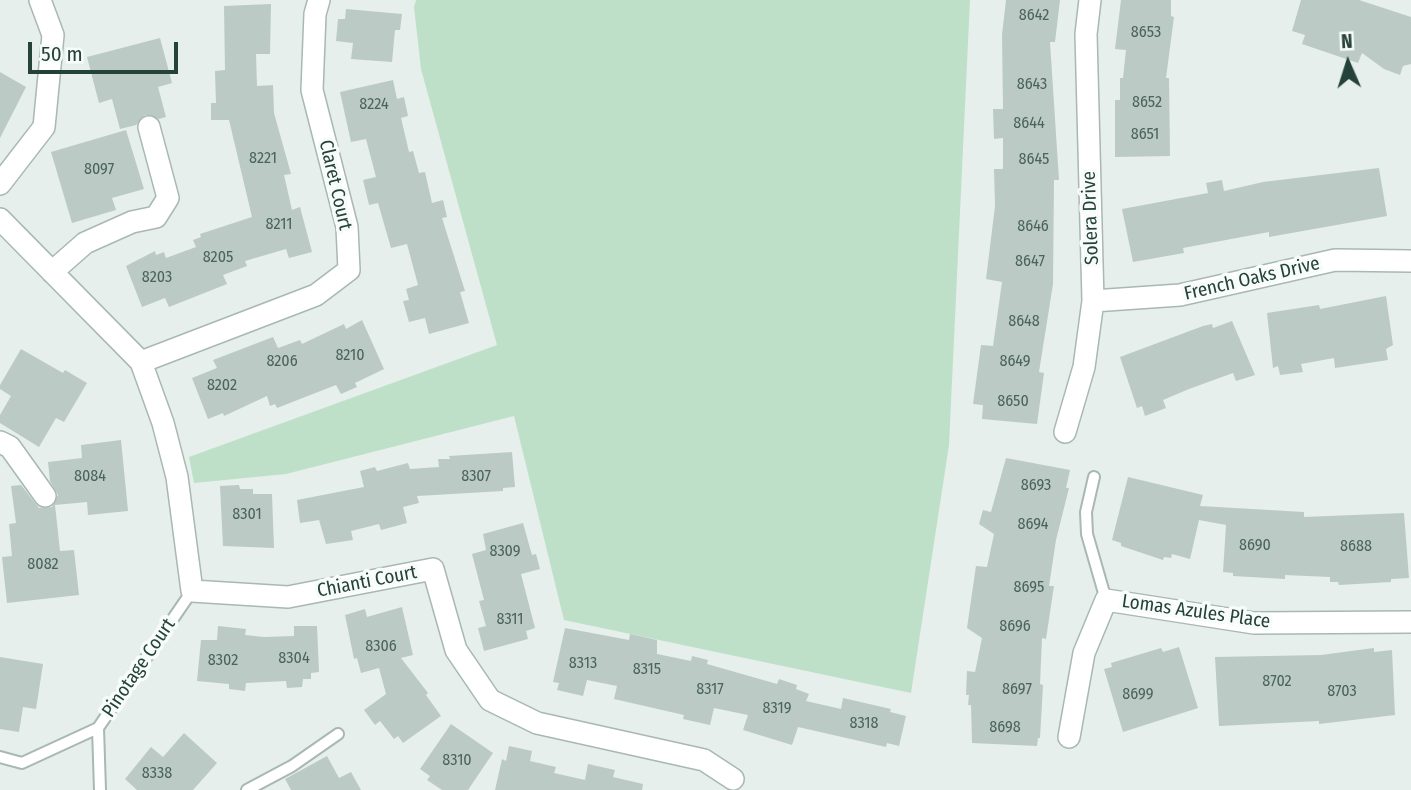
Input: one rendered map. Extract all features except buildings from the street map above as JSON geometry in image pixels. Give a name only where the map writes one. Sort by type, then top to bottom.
[{"type":"street","points":[[0,184],[44,127],[53,35],[40,0]]},
{"type":"street","name":"Claret Court","points":[[141,362],[316,295],[349,270],[347,227],[312,90],[315,15],[319,0]]},
{"type":"street","name":"Solera Drive","points":[[1065,432],[1084,367],[1093,301],[1086,34],[1090,0]]},
{"type":"street","points":[[52,272],[85,243],[132,222],[156,217],[168,198],[149,127]]},
{"type":"street","points":[[0,219],[141,362],[163,424],[177,477],[192,592]]},
{"type":"street","name":"French Oaks Drive","points":[[1093,301],[1180,295],[1335,260],[1411,261]]},
{"type":"street","points":[[0,442],[10,447],[45,496]]},
{"type":"street","name":"Chianti Court","points":[[192,592],[288,597],[433,569],[456,650],[490,700],[537,723],[704,760],[733,779]]},
{"type":"street","points":[[1069,737],[1075,690],[1084,653],[1106,600]]},
{"type":"street","name":"Lomas Azules Place","points":[[1106,600],[1254,623],[1373,625],[1411,622]]},
{"type":"lane","points":[[1094,477],[1086,512],[1087,534],[1106,600]]},
{"type":"lane","name":"Pinotage Court","points":[[100,790],[98,728],[192,592]]},
{"type":"lane","points":[[0,757],[22,764],[98,728]]},
{"type":"lane","points":[[247,790],[292,766],[338,734]]},
{"type":"green space","points":[[416,0],[970,0],[949,445],[911,693],[564,620],[514,416],[286,474],[194,483],[189,457],[497,345],[421,69],[414,7]]}]
